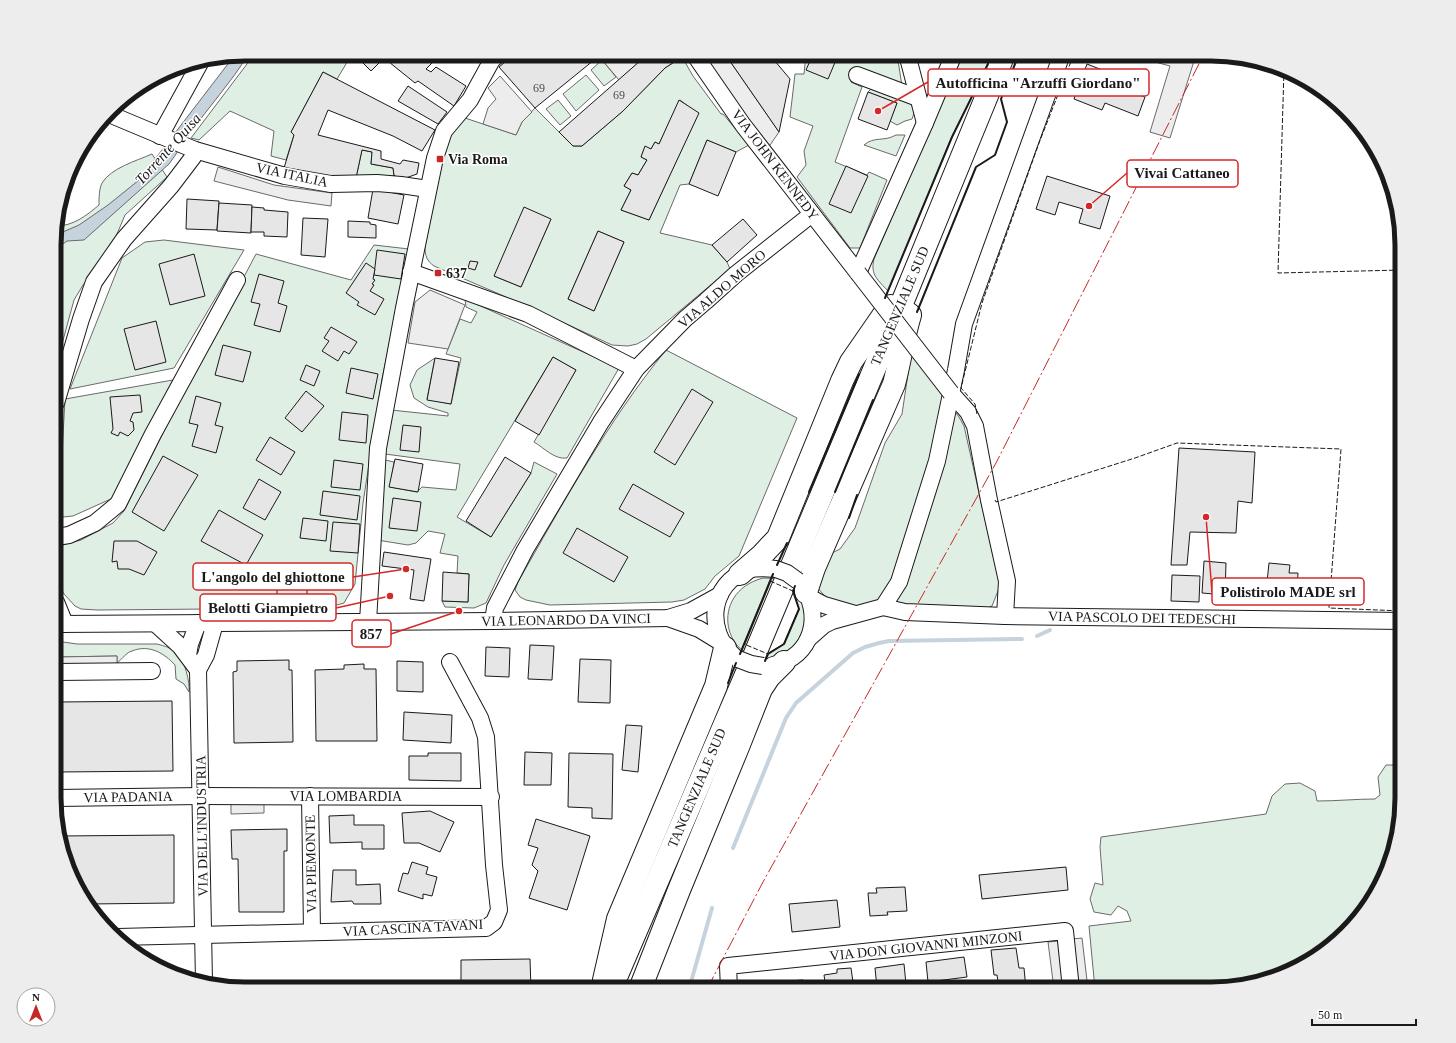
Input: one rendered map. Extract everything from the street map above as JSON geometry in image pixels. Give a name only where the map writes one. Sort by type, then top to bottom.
[{"type":"highway","name":"TANGENZIALE SUD","points":[[614,982],[799,589],[795,557],[1001,61]]},
{"type":"highway","points":[[740,574],[762,555],[778,538],[842,380],[851,362],[889,307],[902,302],[910,315],[894,384],[816,563],[799,589]]},
{"type":"highway","points":[[604,982],[618,919],[716,686],[726,648]]},
{"type":"highway","points":[[643,982],[760,689],[777,664]]},
{"type":"street","points":[[368,622],[378,448],[428,189],[435,158],[444,131],[470,100],[491,61]]},
{"type":"street","name":"VIA JOHN KENNEDY","points":[[699,61],[743,125],[951,393],[968,412],[975,426],[989,500],[1007,581],[1005,616]]},
{"type":"street","points":[[909,61],[925,123]]},
{"type":"street","points":[[858,273],[951,61]]},
{"type":"street","points":[[808,639],[813,617],[812,605],[787,573],[776,569],[762,568],[748,570],[730,581],[720,595],[716,604],[715,623],[717,632],[726,648],[746,663],[756,666],[777,664],[797,654],[808,639],[827,623],[836,619],[883,607],[899,582],[937,461],[964,324],[1059,61]]},
{"type":"street","points":[[160,136],[198,67]]},
{"type":"street","points":[[857,75],[918,98]]},
{"type":"street","name":"VIA ITALIA","points":[[114,116],[195,150],[285,176],[331,184],[377,183],[428,189]]},
{"type":"street","points":[[61,386],[81,319],[94,282],[124,239],[171,186],[192,158],[195,150]]},
{"type":"street","name":"VIA ALDO MORO","points":[[493,621],[496,608],[525,550],[601,422],[636,369],[685,319],[731,278],[812,214]]},
{"type":"street","points":[[411,272],[528,314],[636,369]]},
{"type":"street","points":[[61,536],[69,535],[95,523],[118,504],[153,434],[237,280]]},
{"type":"street","points":[[799,589],[824,604],[856,614]]},
{"type":"street","name":"VIA LEONARDO DA VINCI","points":[[61,624],[493,621],[668,618],[691,611],[720,595]]},
{"type":"street","name":"VIA PASCOLO DEI TEDESCHI","points":[[883,607],[905,612],[1005,616],[1395,621]]},
{"type":"street","name":"VIA LEONARDO DA VINCI","points":[[668,618],[699,629],[726,648]]},
{"type":"street","points":[[188,655],[190,644],[198,623]]},
{"type":"street","points":[[156,624],[180,646],[198,670],[206,655],[216,623]]},
{"type":"street","name":"VIA CASCINA TAVANI","points":[[203,935],[486,928],[494,922],[499,910],[494,865],[491,797],[486,737],[480,718],[450,662]]},
{"type":"street","name":"VIA DELL'INDUSTRIA","points":[[198,670],[204,977]]},
{"type":"street","points":[[61,672],[152,671]]},
{"type":"street","name":"VIA LOMBARDIA","points":[[201,796],[491,797]]},
{"type":"street","name":"VIA PADANIA","points":[[61,798],[201,796]]},
{"type":"street","name":"VIA PIEMONTE","points":[[310,796],[312,932]]},
{"type":"street","name":"VIA DON GIOVANNI MINZONI","points":[[729,982],[728,966],[1065,931],[1070,982]]},
{"type":"street","points":[[125,937],[203,935]]},
{"type":"green space","points":[[249,61],[348,61],[337,79],[323,72],[291,132],[294,135],[286,160],[271,156],[274,131],[230,111],[199,140],[191,138]]},
{"type":"green space","points":[[603,61],[616,77],[604,86],[591,70]]},
{"type":"green space","points":[[676,61],[684,61],[693,76],[721,114],[723,114],[749,145],[736,152],[707,140],[689,184],[680,185],[660,233],[712,245],[727,262],[730,269],[646,339],[637,344],[628,346],[612,345],[534,309],[434,266],[428,260],[425,247],[443,153],[452,130],[462,117],[516,135],[522,122],[535,108],[573,146],[582,146],[623,111],[665,68]],"holes":[[[680,100],[698,114],[649,220],[621,210],[631,190],[624,186],[632,173],[638,175],[647,160],[641,157],[645,147],[651,149],[655,142],[659,144]],[[551,219],[521,287],[494,276]],[[598,231],[624,242],[594,311],[568,299]]]},
{"type":"green space","points":[[805,61],[898,61],[902,86],[854,67],[851,82],[862,87],[835,162],[867,175],[869,172],[887,180],[860,248],[850,248],[797,177],[806,165],[804,151],[813,126],[790,117],[795,74],[804,74]]},
{"type":"green space","points":[[960,61],[990,61],[952,137],[888,291],[874,273],[874,259]]},
{"type":"green space","points":[[586,75],[599,90],[576,111],[563,94]]},
{"type":"green space","points":[[871,89],[917,105],[912,119],[897,125],[890,121],[897,103],[868,92]]},
{"type":"green space","points":[[558,100],[571,116],[560,125],[546,109]]},
{"type":"green space","points":[[896,135],[905,135],[896,156],[864,145],[868,142]]},
{"type":"green space","points":[[362,150],[372,152],[371,164],[393,168],[394,175],[380,180],[356,178]]},
{"type":"green space","points":[[152,154],[167,177],[125,215],[112,246],[83,285],[74,300],[61,348],[62,226],[79,220],[99,205],[99,194],[102,183],[111,173]]},
{"type":"green space","points":[[164,240],[244,250],[174,368],[70,389],[122,258],[145,242]]},
{"type":"green space","points":[[374,245],[409,249],[382,379],[363,503],[355,584],[344,603],[326,608],[97,610],[81,609],[75,606],[64,594],[61,588],[61,545],[81,540],[113,523],[124,511],[189,381],[256,254],[351,280]]},
{"type":"green space","points":[[465,299],[619,368],[567,458],[563,458],[550,453],[534,442],[576,370],[553,357],[457,517],[491,537],[531,473],[534,462],[557,474],[504,565],[486,603],[474,608],[445,607],[442,601],[468,602],[469,574],[457,573],[458,556],[440,553],[445,534],[428,531],[416,543],[408,545],[377,540],[385,460],[394,462],[390,487],[417,492],[422,487],[456,490],[460,464],[385,454],[391,410],[448,416],[448,413],[428,407],[414,398],[410,385],[417,370],[435,358],[427,399],[451,404],[461,358],[446,354],[460,319],[471,323],[477,312],[466,307]]},
{"type":"green space","points":[[666,350],[797,418],[739,556],[715,576],[705,589],[684,600],[672,602],[550,605],[526,600],[520,597],[515,590],[518,582],[569,493],[625,405]]},
{"type":"green space","points":[[911,354],[959,417],[964,426],[1000,586],[992,606],[983,610],[842,608],[829,601],[816,586],[824,557],[840,549],[855,528],[885,443],[902,414]]},
{"type":"green space","points":[[173,380],[113,498],[73,516],[63,517],[61,513],[61,472],[65,399]]},
{"type":"green space","points":[[763,578],[775,579],[789,584],[802,594],[808,634],[795,649],[786,656],[774,659],[757,658],[743,651],[733,640],[728,626],[728,612],[734,598],[745,586]],"holes":[[[771,581],[793,591],[799,609],[784,644],[768,653],[745,644]]]},
{"type":"green space","points":[[61,642],[77,644],[157,644],[165,646],[177,653],[185,666],[188,677],[189,692],[184,684],[176,679],[175,665],[161,653],[150,649],[138,649],[126,654],[117,663],[117,656],[61,657]]},
{"type":"green space","points":[[1395,762],[1395,810],[1389,845],[1381,868],[1370,890],[1357,910],[1341,928],[1323,944],[1303,957],[1281,968],[1258,976],[1223,982],[1094,982],[1089,926],[1131,921],[1127,911],[1118,906],[1111,915],[1094,912],[1090,899],[1095,883],[1103,885],[1100,847],[1101,837],[1266,814],[1272,796],[1285,784],[1300,783],[1315,791],[1317,801],[1375,799],[1380,795],[1378,777],[1386,765],[1393,765]]},
{"type":"shaded area","points":[[603,61],[640,61],[619,80]]},
{"type":"shaded area","points":[[705,61],[730,61],[779,132],[768,148]]},
{"type":"shaded area","points":[[1151,61],[1194,61],[1170,138],[1150,132],[1170,66]]},
{"type":"shaded area","points":[[500,76],[532,112],[522,122],[516,135],[483,124],[488,108],[496,99],[488,88]]},
{"type":"shaded area","points":[[218,167],[274,185],[332,193],[331,206],[288,200],[214,181]]},
{"type":"shaded area","points":[[430,290],[465,305],[448,349],[408,343],[415,302]]},
{"type":"shaded area","points":[[117,656],[117,665],[61,666],[61,657]]},
{"type":"shaded area","points":[[231,804],[264,804],[264,813],[231,814]]},
{"type":"shaded area","points":[[1082,938],[1087,982],[1077,982],[1072,939]]},
{"type":"shaded area","points":[[1058,941],[1063,982],[1053,982],[1048,942]]},
{"type":"water","name":"Torrente Quisa","points":[[244,61],[187,137],[169,164],[84,240],[67,241],[61,245],[61,233],[79,225],[108,205],[139,180],[230,62]]},
{"type":"building","points":[[361,61],[381,61],[371,71]]},
{"type":"building","points":[[388,61],[434,61],[426,69],[431,72],[436,67],[466,86],[454,106],[418,81],[415,83]]},
{"type":"building","points":[[506,61],[593,61],[535,108],[499,67]]},
{"type":"building","points":[[640,61],[676,61],[665,68],[623,111],[582,146],[573,146],[559,132]]},
{"type":"building","points":[[730,61],[775,61],[790,79],[779,132]]},
{"type":"building","points":[[810,61],[836,61],[828,79],[806,70]]},
{"type":"building","points":[[1087,64],[1115,75],[1111,84],[1145,97],[1138,116],[1105,103],[1102,110],[1074,99]]},
{"type":"building","points":[[323,72],[435,130],[422,151],[393,136],[328,110],[318,135],[381,151],[381,159],[400,164],[403,160],[419,163],[417,174],[400,180],[394,175],[393,168],[371,164],[372,152],[362,150],[356,178],[334,179],[284,168],[294,135],[291,132]]},
{"type":"building","points":[[408,86],[447,112],[438,124],[398,101]]},
{"type":"building","points":[[868,92],[897,103],[887,130],[858,119]]},
{"type":"building","points":[[679,100],[699,113],[649,220],[621,210],[631,190],[624,186],[632,173],[638,175],[647,160],[641,157],[645,146],[651,149],[655,142],[659,144]]},
{"type":"building","points":[[707,140],[736,152],[718,196],[689,184]]},
{"type":"building","points":[[846,166],[868,176],[851,213],[829,204]]},
{"type":"building","points":[[1047,176],[1110,196],[1100,229],[1079,223],[1083,209],[1059,202],[1055,215],[1036,209]]},
{"type":"building","points":[[373,189],[404,195],[398,224],[368,218]]},
{"type":"building","points":[[187,199],[219,201],[217,230],[186,229]]},
{"type":"building","points":[[219,203],[252,205],[251,233],[217,231]]},
{"type":"building","points":[[252,207],[264,208],[264,210],[288,212],[287,237],[264,236],[264,232],[251,232]]},
{"type":"building","points":[[524,207],[551,219],[521,287],[494,276]]},
{"type":"building","points":[[303,218],[328,219],[325,257],[301,255]]},
{"type":"building","points":[[743,219],[757,235],[727,262],[712,245]]},
{"type":"building","points":[[348,221],[370,222],[370,224],[376,225],[376,238],[348,237]]},
{"type":"building","points":[[598,231],[624,242],[594,311],[568,299]]},
{"type":"building","points":[[377,250],[405,254],[401,279],[374,275]]},
{"type":"building","points":[[194,254],[205,296],[170,305],[159,264]]},
{"type":"building","points":[[470,261],[478,262],[475,270],[468,268]]},
{"type":"building","points":[[366,263],[375,269],[373,279],[375,280],[372,284],[374,285],[370,291],[384,299],[375,315],[357,305],[359,302],[346,293]]},
{"type":"building","points":[[259,274],[284,281],[278,303],[287,306],[280,332],[254,325],[260,304],[251,302]]},
{"type":"building","points":[[156,321],[166,362],[135,370],[124,329]]},
{"type":"building","points":[[331,327],[357,342],[349,354],[344,351],[338,361],[322,351],[329,341],[324,338]]},
{"type":"building","points":[[223,345],[251,352],[243,382],[215,375]]},
{"type":"building","points":[[553,357],[576,370],[539,435],[515,421]]},
{"type":"building","points":[[435,358],[459,362],[451,404],[427,400]]},
{"type":"building","points":[[306,365],[320,371],[314,386],[300,380]]},
{"type":"building","points":[[351,368],[378,374],[373,399],[346,393]]},
{"type":"building","points":[[692,389],[713,402],[675,465],[654,452]]},
{"type":"building","points":[[306,391],[324,406],[302,432],[285,418]]},
{"type":"building","points":[[140,395],[142,412],[133,413],[130,421],[133,422],[134,430],[128,436],[120,432],[118,436],[111,433],[113,429],[110,397]]},
{"type":"building","points":[[196,396],[221,403],[215,425],[223,427],[216,453],[192,446],[198,425],[189,423]]},
{"type":"building","points":[[342,412],[368,415],[366,443],[339,440]]},
{"type":"building","points":[[403,425],[421,427],[419,452],[400,450]]},
{"type":"building","points":[[270,437],[295,452],[281,475],[256,460]]},
{"type":"building","points":[[1179,448],[1255,452],[1252,503],[1238,501],[1236,533],[1190,532],[1187,565],[1171,565]]},
{"type":"building","points":[[163,456],[198,475],[164,531],[132,512]]},
{"type":"building","points":[[505,457],[531,473],[491,537],[466,521]]},
{"type":"building","points":[[395,459],[423,464],[418,492],[389,487]]},
{"type":"building","points":[[334,460],[363,464],[360,490],[331,487]]},
{"type":"building","points":[[259,479],[281,492],[265,520],[243,508]]},
{"type":"building","points":[[633,484],[684,513],[670,537],[619,509]]},
{"type":"building","points":[[323,491],[360,496],[357,520],[320,515]]},
{"type":"building","points":[[393,498],[421,502],[417,531],[389,528]]},
{"type":"building","points":[[219,510],[263,535],[246,565],[201,541]]},
{"type":"building","points":[[303,518],[328,521],[326,541],[300,538]]},
{"type":"building","points":[[333,522],[360,524],[358,553],[330,551]]},
{"type":"building","points":[[577,528],[628,557],[614,582],[563,553]]},
{"type":"building","points":[[114,541],[137,541],[157,552],[144,575],[129,569],[118,569],[117,561],[112,562]]},
{"type":"building","points":[[384,552],[431,559],[424,601],[410,599],[414,570],[382,566]]},
{"type":"building","points":[[1204,561],[1226,563],[1225,595],[1202,593]]},
{"type":"building","points":[[1269,563],[1290,565],[1289,573],[1298,573],[1296,603],[1265,601]]},
{"type":"building","points":[[277,570],[307,570],[307,598],[277,598]]},
{"type":"building","points":[[443,572],[469,574],[468,602],[442,601]]},
{"type":"building","points":[[1172,575],[1200,576],[1199,602],[1171,601]]},
{"type":"building","points":[[530,645],[554,646],[552,680],[528,679]]},
{"type":"building","points":[[486,647],[510,648],[509,677],[485,676]]},
{"type":"building","points":[[580,659],[611,660],[610,703],[578,702]]},
{"type":"building","points":[[289,660],[289,670],[292,670],[293,742],[234,743],[233,672],[237,671],[237,661]]},
{"type":"building","points":[[397,661],[423,662],[423,692],[397,691]]},
{"type":"building","points":[[364,664],[364,669],[376,669],[377,741],[316,741],[315,670],[344,669],[344,665]]},
{"type":"building","points":[[172,701],[173,771],[61,772],[61,702]]},
{"type":"building","points":[[404,712],[452,715],[451,743],[403,740]]},
{"type":"building","points":[[626,725],[642,726],[638,772],[622,770]]},
{"type":"building","points":[[525,752],[552,753],[551,785],[524,785]]},
{"type":"building","points":[[428,753],[461,753],[461,781],[409,780],[409,756],[428,756]]},
{"type":"building","points":[[569,753],[613,754],[612,819],[592,818],[592,808],[568,807]]},
{"type":"building","points":[[430,811],[454,822],[440,852],[419,843],[404,843],[402,813]]},
{"type":"building","points":[[354,815],[354,825],[384,825],[384,849],[362,849],[362,842],[330,843],[329,816]]},
{"type":"building","points":[[536,819],[590,836],[567,910],[529,898],[538,871],[532,865],[538,848],[528,845]]},
{"type":"building","points":[[287,829],[287,851],[284,851],[284,912],[239,912],[238,859],[232,859],[231,830]]},
{"type":"building","points":[[174,835],[174,903],[95,904],[75,868],[65,836]]},
{"type":"building","points":[[412,862],[428,867],[426,874],[437,877],[432,896],[423,894],[423,899],[398,891],[403,873],[408,874]]},
{"type":"building","points":[[1066,867],[1068,890],[982,899],[979,875]]},
{"type":"building","points":[[333,870],[356,870],[356,885],[380,884],[381,904],[354,904],[352,901],[331,902]]},
{"type":"building","points":[[905,887],[907,911],[887,912],[888,915],[870,916],[868,893],[877,893],[876,888]]},
{"type":"building","points":[[837,900],[840,927],[792,932],[789,904]]},
{"type":"building","points":[[1016,948],[1019,968],[1024,968],[1025,982],[998,982],[997,975],[994,975],[991,950]]},
{"type":"building","points":[[964,957],[967,977],[928,982],[926,962]]},
{"type":"building","points":[[530,959],[531,982],[461,982],[461,960]]},
{"type":"building","points":[[904,964],[906,982],[876,982],[875,968]]},
{"type":"building","points":[[851,968],[853,982],[825,982],[824,975],[837,973],[837,969]]},
{"type":"building","points":[[803,980],[803,982],[771,982]]},
{"type":"waterway","points":[[1037,636],[1050,630]]},
{"type":"waterway","points":[[733,848],[786,718],[796,703],[853,653],[865,647],[889,641],[1022,639]]},
{"type":"waterway","points":[[691,982],[712,908]]},
{"type":"fence","points":[[977,414],[975,404],[961,388],[982,303],[1039,143],[1071,61]]},
{"type":"fence","points":[[1284,76],[1278,273],[1395,270]]},
{"type":"fence","points":[[995,500],[996,502],[1135,458],[1177,443],[1341,449],[1329,608],[1395,611]]},
{"type":"fence","points":[[770,581],[793,591],[799,609],[784,644],[768,654],[744,644],[770,581]]},
{"type":"wall","points":[[917,312],[976,167],[995,155],[1007,122],[1001,99],[1016,61]]},
{"type":"wall","points":[[885,298],[952,137],[988,64]]},
{"type":"wall","points":[[809,492],[859,374]]},
{"type":"wall","points":[[835,492],[873,400]]},
{"type":"wall","points":[[849,518],[857,495]]},
{"type":"wall","points":[[777,565],[787,543]]},
{"type":"wall","points":[[740,654],[773,574]]},
{"type":"wall","points":[[765,661],[768,654],[784,644],[799,609],[793,591],[795,586]]},
{"type":"wall","points":[[728,683],[736,663]]},
{"type":"power","points":[[711,982],[763,882],[996,463],[1200,61]]},
{"type":"place","name":"Autofficina \"Arzuffi Giordano\"","points":[[878,111]]},
{"type":"place","name":"Via Roma","points":[[440,159]]},
{"type":"place","name":"Vivai Cattaneo","points":[[1089,206]]},
{"type":"place","name":"637","points":[[438,273]]},
{"type":"place","name":"Polistirolo MADE srl","points":[[1206,517]]},
{"type":"place","name":"L'angolo del ghiottone","points":[[406,569]]},
{"type":"place","name":"Belotti Giampietro","points":[[390,596]]},
{"type":"place","name":"857","points":[[459,611]]}]
